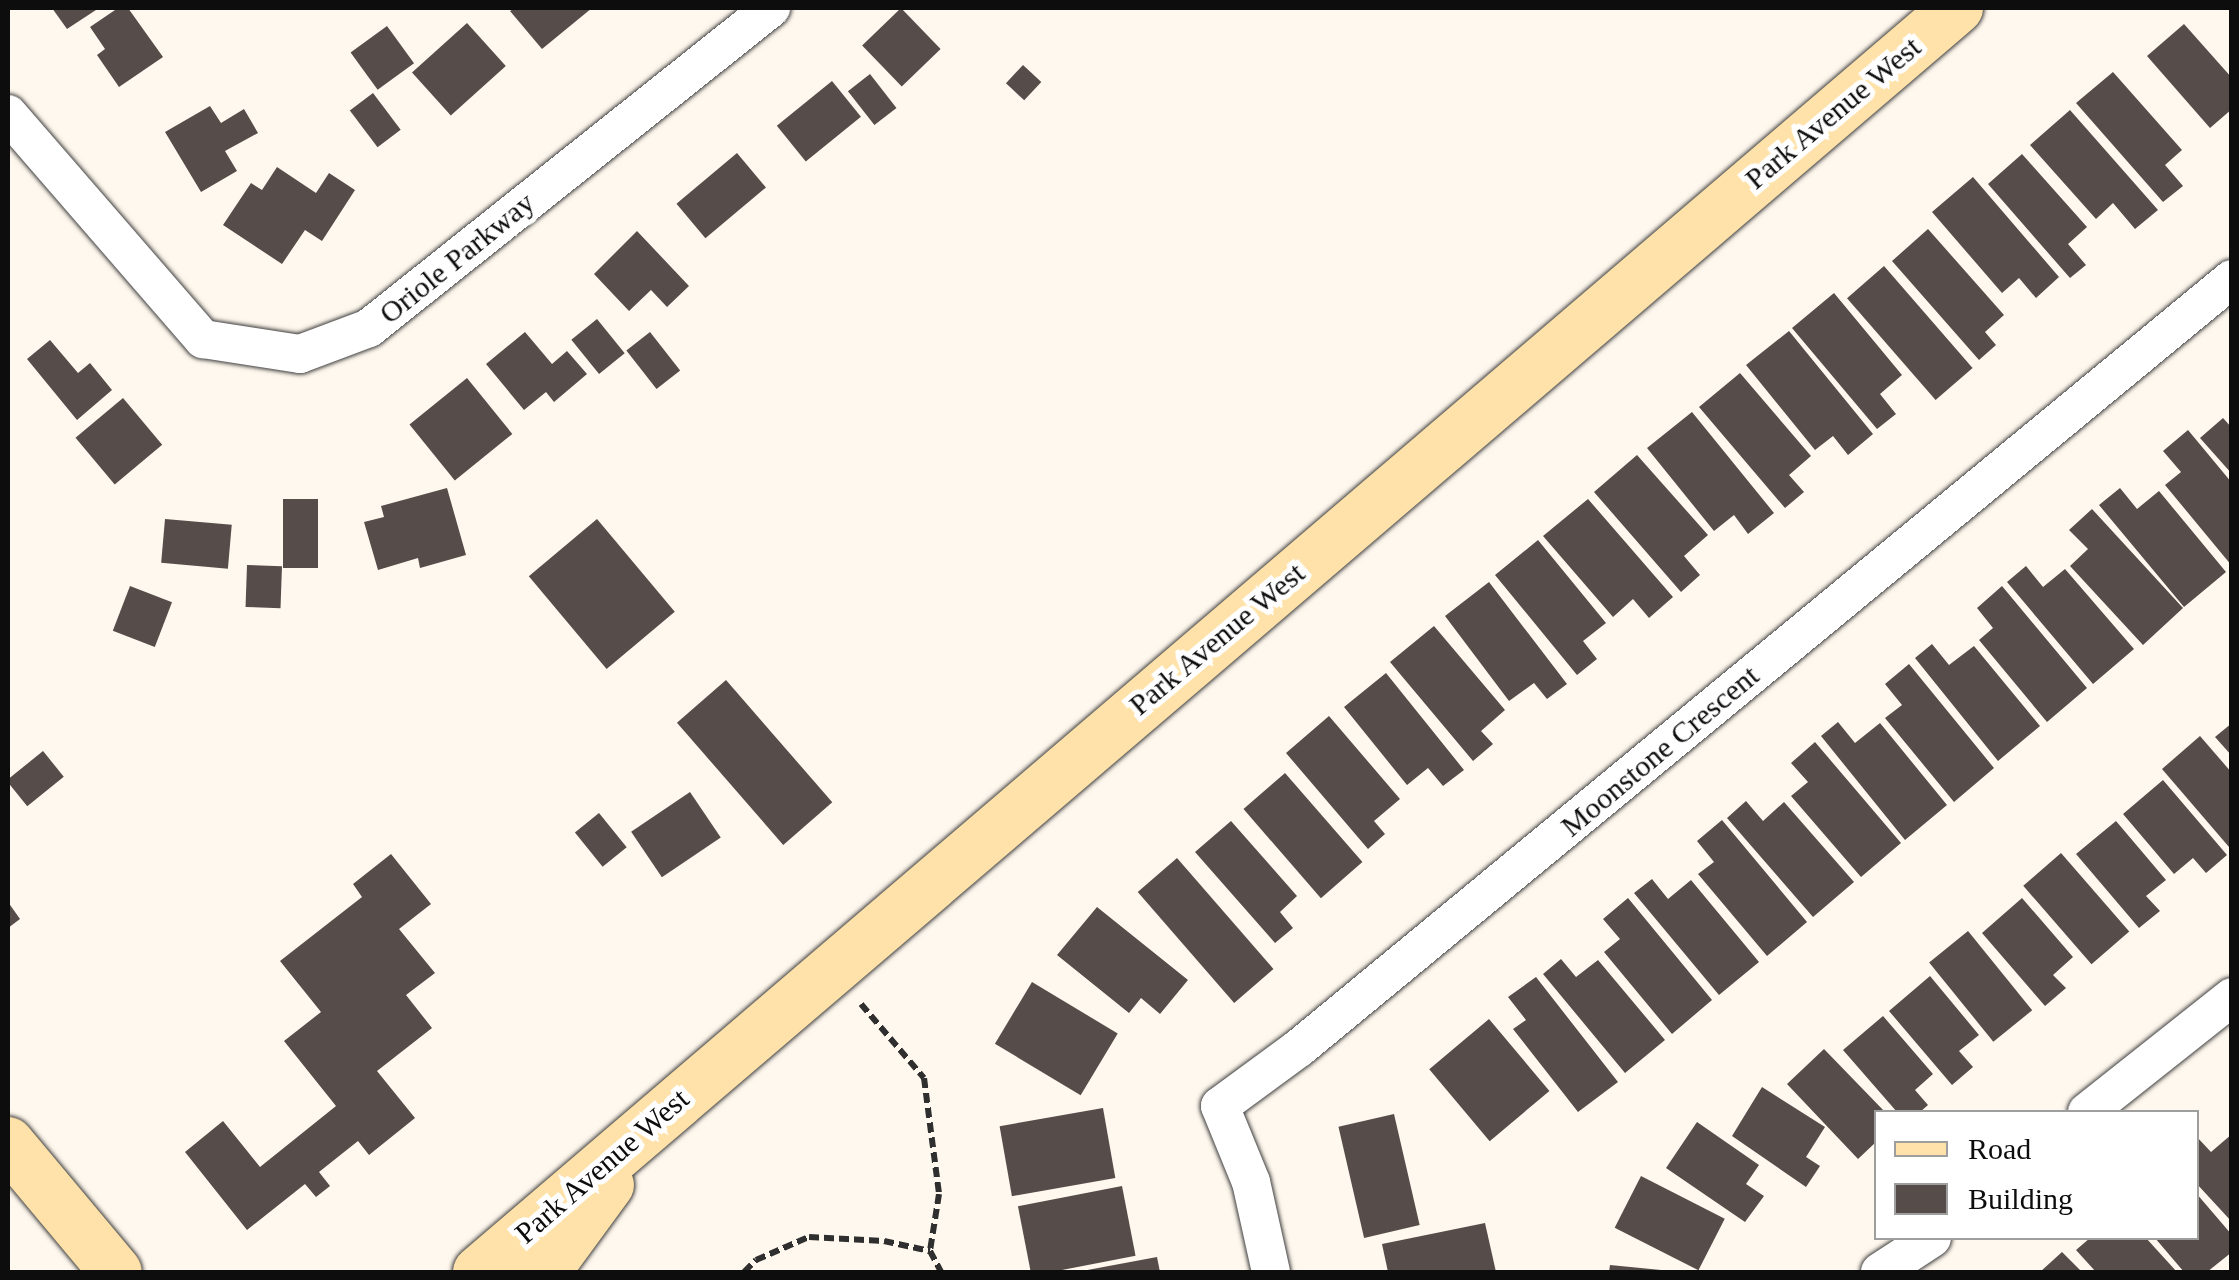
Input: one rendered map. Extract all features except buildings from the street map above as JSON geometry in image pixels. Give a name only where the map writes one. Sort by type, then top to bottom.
[{"type":"main road","name":"Park Avenue West","points":[[478,1272],[1957,8]]},
{"type":"main road","points":[[544,1272],[648,1125]]},
{"type":"main road","points":[[8,1143],[116,1268]]},
{"type":"street","name":"Oriole Parkway","points":[[8,114],[203,339],[300,354],[369,328],[771,8]]},
{"type":"street","name":"Moonstone Crescent","points":[[1272,1272],[1251,1182],[1220,1106],[1299,1048],[2232,279]]},
{"type":"street","points":[[2090,1110],[2232,997]]},
{"type":"street","points":[[1880,1272],[1929,1240]]},
{"type":"path","points":[[831,969],[924,1078],[938,1194],[930,1251],[941,1272]]},
{"type":"path","points":[[744,1272],[756,1260],[809,1237],[884,1240],[930,1251]]}]
